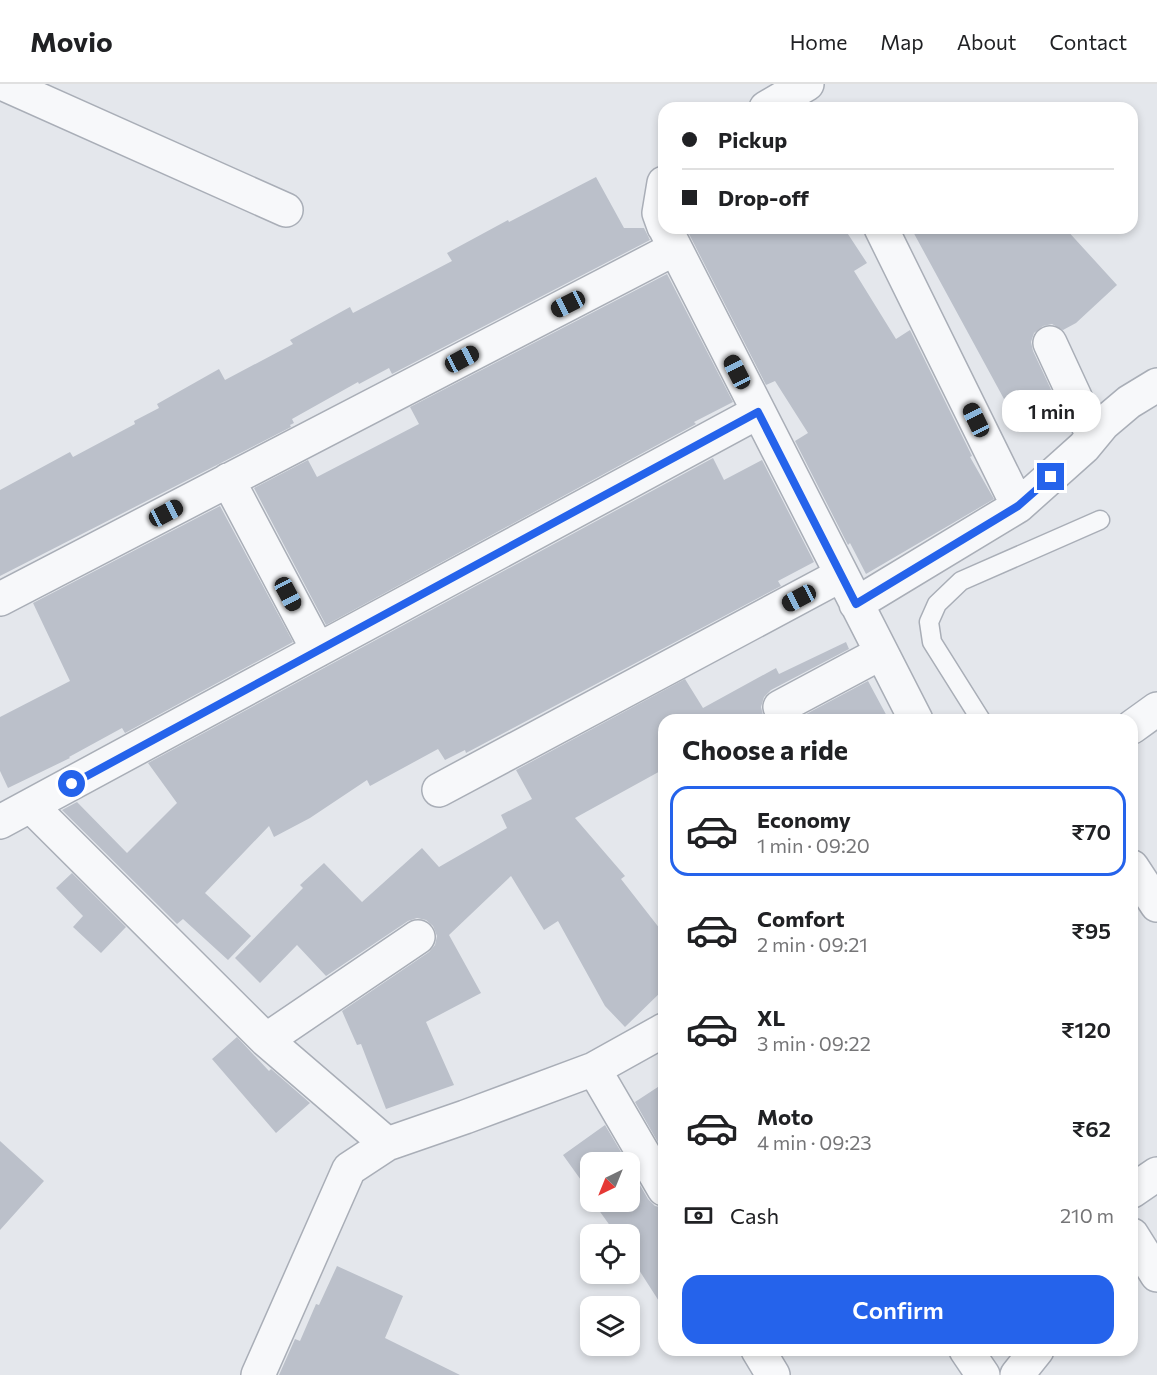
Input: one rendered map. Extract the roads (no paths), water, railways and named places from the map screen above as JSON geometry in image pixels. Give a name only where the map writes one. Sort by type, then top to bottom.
[{"type":"street","points":[[4,84],[286,210]]},
{"type":"street","points":[[777,102],[809,84],[819,102]]},
{"type":"street","points":[[884,234],[1018,506]]},
{"type":"street","points":[[0,599],[228,480],[668,235],[912,714]]},
{"type":"street","points":[[1050,343],[1093,436]]},
{"type":"street","points":[[856,604],[1018,506],[1083,447],[1103,424],[1129,402],[1157,385]]},
{"type":"street","points":[[0,822],[758,412]]},
{"type":"street","points":[[228,480],[318,650]]},
{"type":"street","points":[[440,790],[841,575]]},
{"type":"street","points":[[780,707],[881,653]]},
{"type":"street","points":[[1138,723],[1157,709]]},
{"type":"street","points":[[31,806],[266,1040],[387,1144]]},
{"type":"street","points":[[1138,876],[1157,906]]},
{"type":"street","points":[[266,1040],[418,937]]},
{"type":"street","points":[[258,1375],[349,1169],[387,1144],[465,1118],[594,1069],[658,1033]]},
{"type":"street","points":[[594,1069],[658,1179]]},
{"type":"street","points":[[1138,1187],[1157,1173]]},
{"type":"street","points":[[1138,1245],[1157,1275]]},
{"type":"street","points":[[762,1356],[773,1375]]},
{"type":"street","points":[[970,1356],[983,1375]]},
{"type":"street","points":[[1017,1375],[1032,1356]]},
{"type":"lane","points":[[977,714],[932,642],[928,622],[937,604],[961,581],[1100,520]]}]
